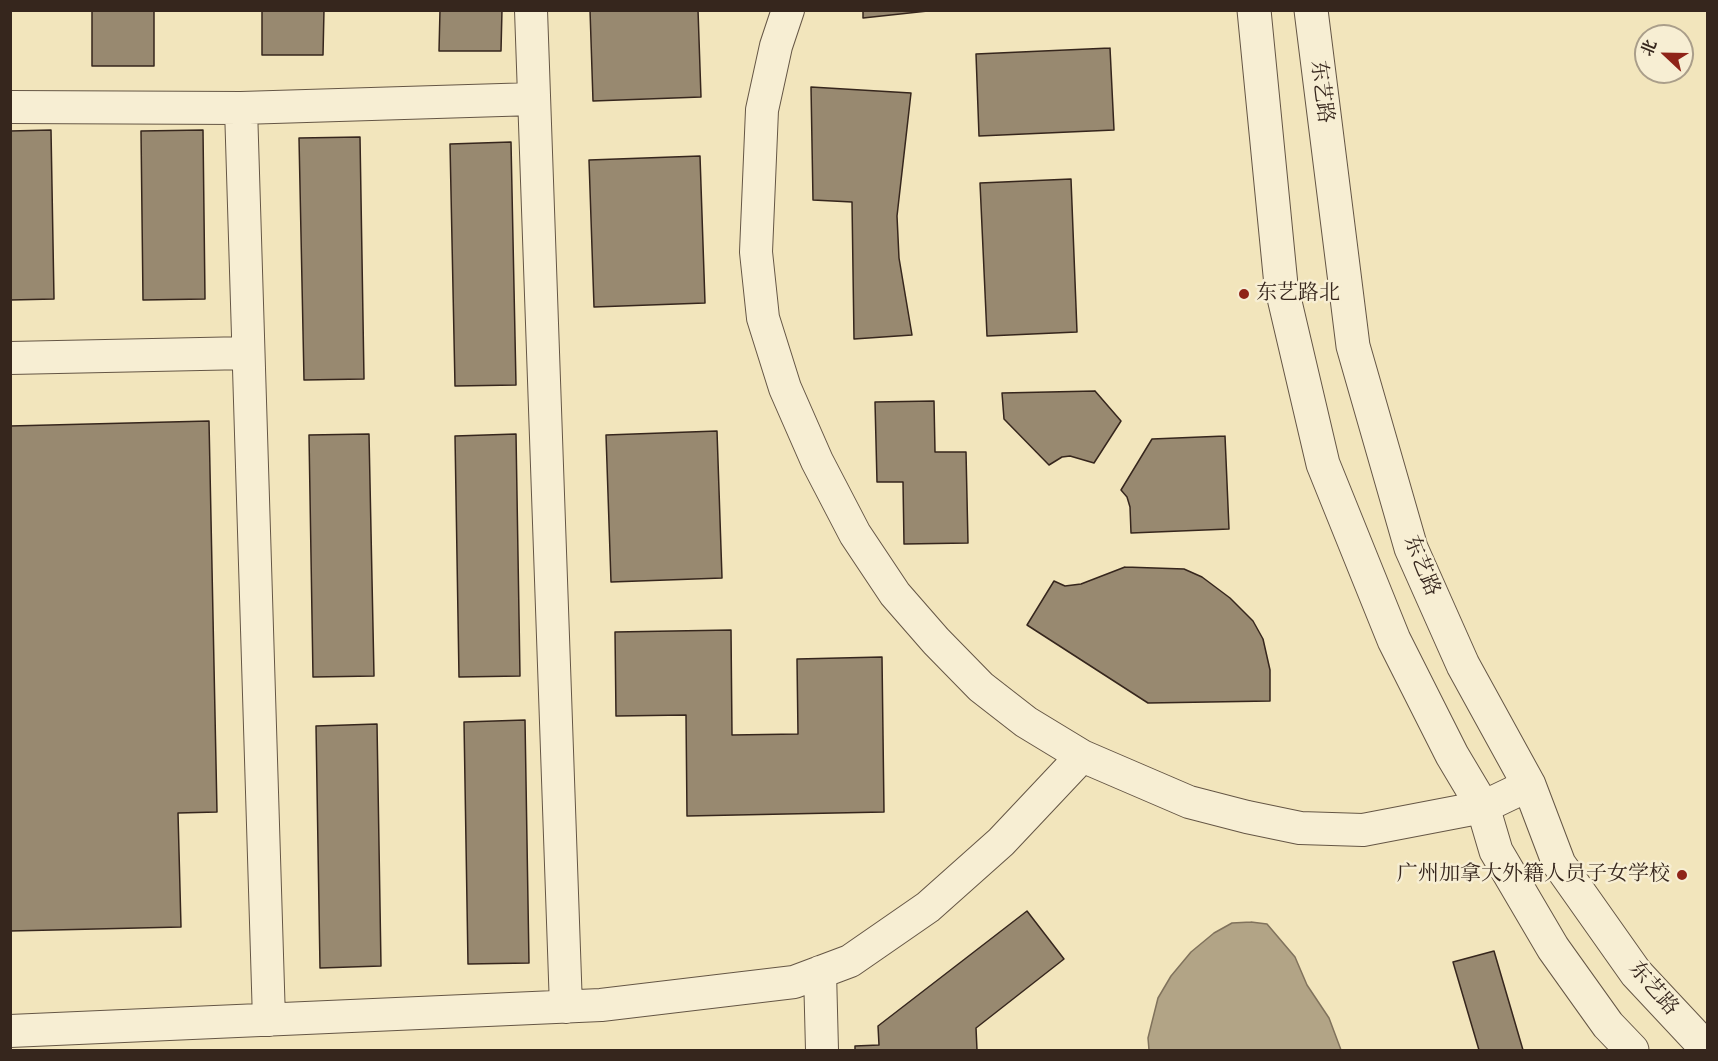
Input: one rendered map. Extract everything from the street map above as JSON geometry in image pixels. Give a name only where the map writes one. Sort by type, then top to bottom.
[{"type":"street","points":[[531,10],[566,1007]]},
{"type":"street","points":[[788,10],[776,46],[762,110],[756,232],[763,318],[785,388],[817,461],[855,534],[895,594],[936,641],[981,687],[1026,722],[1082,756],[1189,802],[1300,828],[1363,830],[1483,807],[1529,785]]},
{"type":"street","points":[[1254,10],[1281,285],[1323,464],[1394,640],[1452,755],[1483,807],[1496,851],[1553,948],[1608,1025],[1632,1050]]},
{"type":"street","name":"东艺路","points":[[1311,10],[1353,346],[1411,548],[1463,665],[1529,785],[1558,864],[1636,973],[1707,1050]]},
{"type":"street","points":[[10,107],[241,108],[534,99]]},
{"type":"street","points":[[241,108],[269,1020]]},
{"type":"street","points":[[10,358],[248,352]]},
{"type":"street","points":[[10,1031],[602,1005],[794,982],[850,961],[928,907],[1001,842],[1082,756]]},
{"type":"street","points":[[820,972],[822,1050]]},
{"type":"shaded area","points":[[1232,923],[1267,924],[1295,957],[1307,985],[1329,1018],[1341,1050],[1149,1050],[1148,1038],[1158,998],[1171,976],[1191,952],[1214,933]]},
{"type":"building","points":[[92,10],[154,10],[154,66],[92,66]]},
{"type":"building","points":[[262,10],[324,10],[323,55],[262,55]]},
{"type":"building","points":[[440,10],[502,10],[501,51],[439,51]]},
{"type":"building","points":[[590,10],[698,10],[701,97],[593,101]]},
{"type":"building","points":[[863,10],[937,10],[863,18]]},
{"type":"building","points":[[1110,48],[1114,130],[979,136],[976,54]]},
{"type":"building","points":[[811,87],[911,93],[897,216],[899,258],[912,335],[854,339],[852,202],[813,200]]},
{"type":"building","points":[[51,130],[54,299],[10,300],[10,131]]},
{"type":"building","points":[[203,130],[205,299],[143,300],[141,131]]},
{"type":"building","points":[[360,137],[364,379],[304,380],[299,138]]},
{"type":"building","points":[[511,142],[516,385],[455,386],[450,144]]},
{"type":"building","points":[[700,156],[705,303],[594,307],[589,160]]},
{"type":"building","points":[[1071,179],[1077,332],[987,336],[980,183]]},
{"type":"building","points":[[1095,391],[1121,421],[1094,463],[1070,456],[1062,457],[1049,465],[1004,419],[1002,393]]},
{"type":"building","points":[[934,401],[935,452],[966,452],[968,543],[904,544],[903,482],[877,482],[875,402]]},
{"type":"building","points":[[209,421],[217,812],[178,813],[181,927],[10,931],[10,426]]},
{"type":"building","points":[[717,431],[722,578],[611,582],[606,435]]},
{"type":"building","points":[[369,434],[374,676],[313,677],[309,435]]},
{"type":"building","points":[[516,434],[520,676],[459,677],[455,436]]},
{"type":"building","points":[[1225,436],[1229,529],[1131,533],[1130,507],[1127,497],[1121,490],[1152,439]]},
{"type":"building","points":[[1125,567],[1184,569],[1202,577],[1230,598],[1253,621],[1263,639],[1270,670],[1270,701],[1148,703],[1027,625],[1054,581],[1065,586],[1081,584]]},
{"type":"building","points":[[731,630],[732,735],[798,734],[797,659],[882,657],[884,812],[687,816],[686,715],[616,716],[615,632]]},
{"type":"building","points":[[525,720],[529,963],[468,964],[464,722]]},
{"type":"building","points":[[377,724],[381,966],[320,968],[316,726]]},
{"type":"building","points":[[1027,911],[1064,959],[976,1028],[977,1050],[855,1050],[855,1046],[879,1045],[878,1026]]},
{"type":"building","points":[[1494,951],[1523,1050],[1479,1050],[1453,962]]},
{"type":"place","name":"东艺路北","points":[[1244,294]]},
{"type":"place","name":"广州加拿大外籍人员子女学校","points":[[1682,875]]}]
